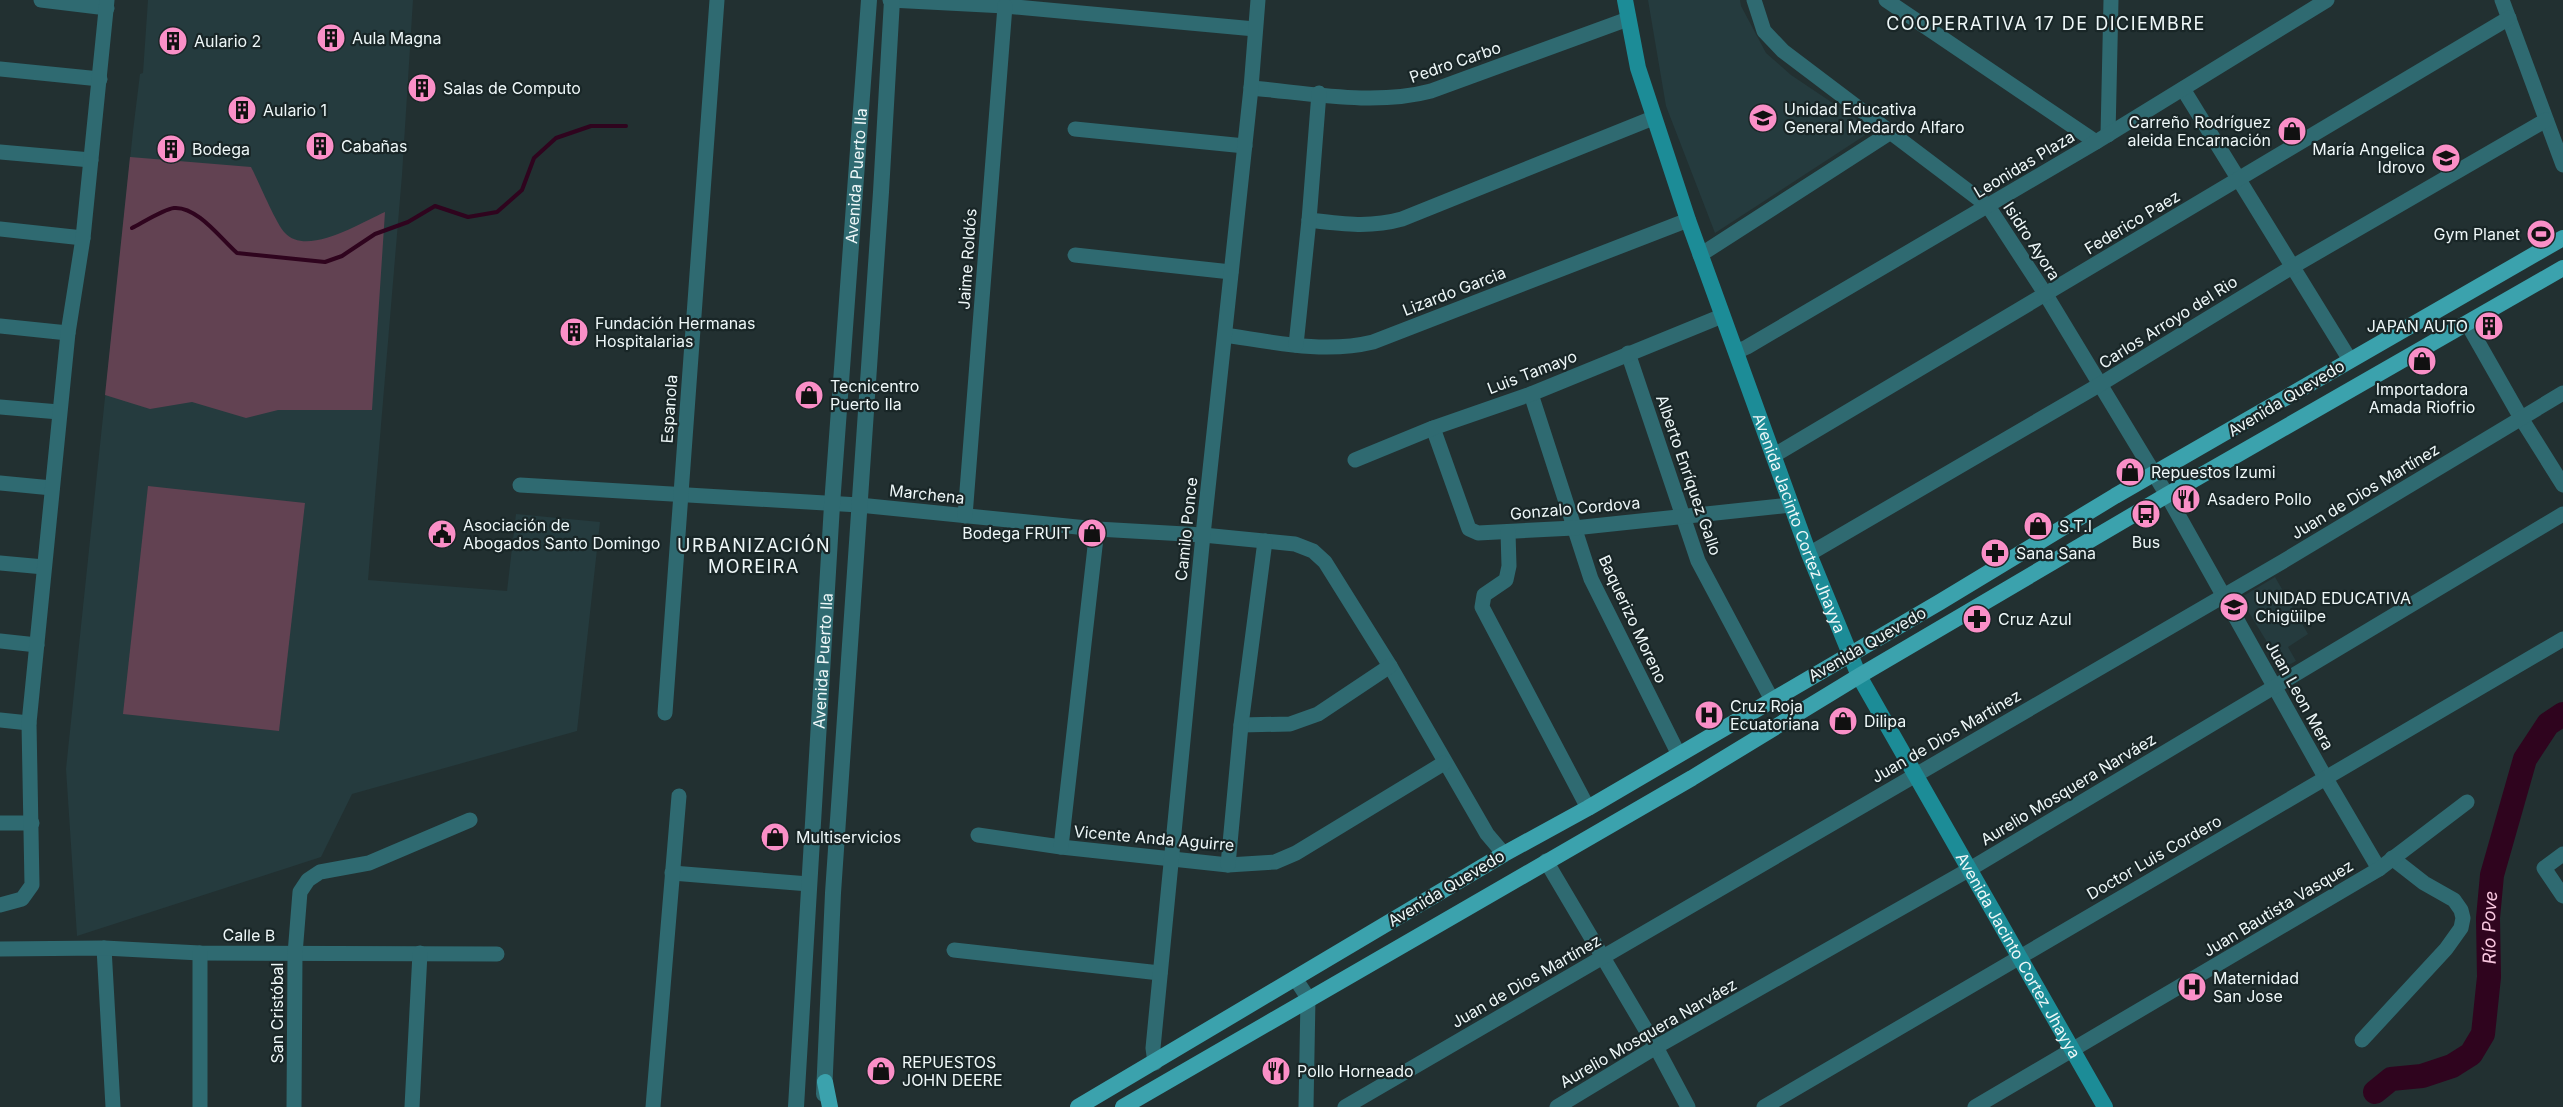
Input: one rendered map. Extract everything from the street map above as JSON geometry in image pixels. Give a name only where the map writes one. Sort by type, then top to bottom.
[{"type":"main road","name":"Avenida Jacinto Cortez Jhayya","points":[[1625,0],[1638,68],[1688,220],[1809,554],[1859,676],[1914,776],[1970,869],[2105,1107]]},
{"type":"main road","name":"Avenida Quevedo","points":[[1078,1107],[1504,854],[1588,808],[2350,360],[2563,238]]},
{"type":"main road","name":"Avenida Quevedo","points":[[1123,1107],[1764,735],[1859,676],[2167,495],[2563,268]]},
{"type":"main road","points":[[825,1082],[830,1107]]},
{"type":"street","points":[[0,905],[22,899],[32,885],[29,723],[59,412],[68,333],[83,238],[107,4],[41,0]]},
{"type":"street","name":"Espanola","points":[[665,712],[717,0]]},
{"type":"street","name":"Avenida Puerto Ila","points":[[795,1107],[832,505],[868,0]]},
{"type":"street","points":[[891,0],[1005,6],[1255,29]]},
{"type":"street","name":"Avenida Puerto Ila","points":[[823,1107],[833,893],[881,192],[891,0]]},
{"type":"street","name":"Camilo Ponce","points":[[1155,1063],[1153,1048],[1171,859],[1251,88],[1258,0]]},
{"type":"street","name":"Isidro Ayora","points":[[1754,0],[1764,31],[1783,51],[1988,206],[2046,295],[2154,476]]},
{"type":"street","points":[[1886,0],[2102,138],[2111,0]]},
{"type":"street","name":"Leonidas Plaza","points":[[1736,352],[1988,206],[2327,0]]},
{"type":"street","points":[[2502,0],[2563,165]]},
{"type":"street","name":"Jaime Roldós","points":[[965,516],[1005,6]]},
{"type":"street","name":"Federico Paez","points":[[1773,456],[2509,18]]},
{"type":"street","name":"Pedro Carbo","points":[[1251,88],[1384,99],[1407,98],[1628,19]]},
{"type":"street","points":[[0,69],[100,79]]},
{"type":"street","points":[[2183,89],[2350,360]]},
{"type":"street","points":[[1296,345],[1310,220],[1319,93]]},
{"type":"street","points":[[1310,220],[1359,226],[1383,224],[1402,219],[1653,118]]},
{"type":"street","name":"Carlos Arroyo del Rio","points":[[1809,554],[2099,385],[2292,267],[2546,120]]},
{"type":"street","points":[[1075,129],[1245,146]]},
{"type":"street","points":[[1701,255],[1891,132]]},
{"type":"street","points":[[0,152],[91,160]]},
{"type":"street","name":"Lizardo Garcia","points":[[1225,335],[1296,345],[1342,348],[1373,342],[1688,220]]},
{"type":"street","points":[[0,229],[83,238]]},
{"type":"street","points":[[1075,255],[1232,272]]},
{"type":"street","name":"Luis Tamayo","points":[[1355,460],[1433,428],[1531,394],[1722,316]]},
{"type":"street","points":[[2467,323],[2520,418],[2563,485]]},
{"type":"street","points":[[0,326],[68,333]]},
{"type":"street","name":"Alberto Enríquez Gallo","points":[[1628,353],[1698,561],[1772,700]]},
{"type":"street","name":"Juan de Dios Martínez","points":[[1345,1107],[2282,562],[2563,393]]},
{"type":"street","name":"Baquerizo Moreno","points":[[1531,394],[1591,579],[1678,753]]},
{"type":"street","points":[[0,407],[59,412]]},
{"type":"street","name":"Gonzalo Cordova","points":[[1433,428],[1469,528],[1478,533],[1574,528],[1791,505]]},
{"type":"street","name":"Juan Leon Mera","points":[[2154,476],[2167,495],[2222,596],[2379,869]]},
{"type":"street","points":[[0,483],[52,488]]},
{"type":"street","name":"Marchena","points":[[520,485],[859,505],[1097,529],[1203,535],[1294,544],[1313,551],[1325,562],[1390,666]]},
{"type":"street","name":"Aurelio Mosquera Narváez","points":[[1557,1107],[1656,1047],[1970,869],[2563,514]]},
{"type":"street","points":[[1061,847],[1097,529]]},
{"type":"street","points":[[1508,532],[1508,574],[1502,584],[1484,595],[1482,607],[1588,808]]},
{"type":"street","points":[[1228,865],[1241,725],[1265,541]]},
{"type":"street","points":[[0,563],[44,567]]},
{"type":"street","name":"Doctor Luis Cordero","points":[[1764,1107],[2563,639]]},
{"type":"street","points":[[0,641],[37,645]]},
{"type":"street","points":[[1241,725],[1290,723],[1318,714],[1390,666],[1487,834],[1504,854]]},
{"type":"street","points":[[0,720],[29,723]]},
{"type":"street","name":"Vicente Anda Aguirre","points":[[978,835],[1061,847],[1228,865],[1275,862],[1296,853],[1444,763]]},
{"type":"street","points":[[653,1107],[680,796]]},
{"type":"street","name":"Juan Bautista Vasquez","points":[[1979,1106],[2379,869],[2467,802]]},
{"type":"street","name":"San Cristóbal","points":[[294,1107],[295,954],[300,892],[308,880],[320,872],[369,863],[470,820]]},
{"type":"street","points":[[0,823],[32,823]]},
{"type":"street","points":[[2563,854],[2544,867],[2563,896]]},
{"type":"street","points":[[2362,1040],[2446,949],[2461,928],[2463,918],[2454,900],[2424,883],[2392,858]]},
{"type":"street","points":[[1546,861],[1601,958],[1656,1047],[1688,1107]]},
{"type":"street","points":[[672,873],[809,884]]},
{"type":"street","points":[[104,948],[113,1107]]},
{"type":"street","name":"Calle B","points":[[0,949],[104,948],[200,953],[497,954]]},
{"type":"street","points":[[954,950],[1160,973]]},
{"type":"street","points":[[200,953],[200,1107]]},
{"type":"street","points":[[412,1107],[420,953]]},
{"type":"street","points":[[1295,978],[1308,998],[1306,1107]]},
{"type":"shaded area","points":[[148,0],[413,0],[402,175],[368,580],[507,591],[516,514],[600,522],[577,731],[352,794],[321,857],[77,936],[66,769],[133,131],[140,74],[143,73]]},
{"type":"shaded area","name":"Unidad Educativa General Medardo Alfaro","points":[[1648,0],[1740,0],[1766,53],[1791,75],[1873,130],[1715,233],[1666,106]]},
{"type":"shaded area","points":[[130,157],[251,167],[281,228],[295,239],[320,240],[385,212],[372,410],[278,410],[246,418],[192,402],[150,409],[105,395]]},
{"type":"shaded area","points":[[148,486],[305,503],[279,731],[123,714]]},
{"type":"shaded area","points":[[2275,577],[2308,634],[2288,647],[2296,661],[2283,668],[2240,598]]},
{"type":"waterway","points":[[132,228],[165,211],[174,208],[183,209],[208,224],[237,253],[325,262],[342,256],[375,234],[408,222],[435,206],[468,217],[497,212],[522,190],[534,158],[556,138],[591,126],[626,126]]},
{"type":"waterway","name":"Río Pove","points":[[2375,1092],[2391,1079],[2422,1076],[2452,1066],[2471,1054],[2483,1034],[2489,977],[2488,918],[2492,875],[2525,759],[2548,724],[2563,714]]},
{"type":"place","name":"Aula Magna","points":[[331,38]]},
{"type":"place","name":"Aulario 2","points":[[173,41]]},
{"type":"place","name":"Salas de Computo","points":[[422,88]]},
{"type":"place","name":"Aulario 1","points":[[242,110]]},
{"type":"place","name":"Unidad Educativa General Medardo Alfaro","points":[[1763,118]]},
{"type":"place","name":"Carreño Rodríguez aleida Encarnación","points":[[2292,131]]},
{"type":"place","name":"Cabañas","points":[[320,146]]},
{"type":"place","name":"Bodega","points":[[171,149]]},
{"type":"place","name":"María Angelica Idrovo","points":[[2446,158]]},
{"type":"place","name":"Gym Planet","points":[[2541,234]]},
{"type":"place","name":"JAPAN AUTO","points":[[2489,326]]},
{"type":"place","name":"Fundación Hermanas Hospitalarias","points":[[574,332]]},
{"type":"place","name":"Importadora Amada Riofrio","points":[[2422,361]]},
{"type":"place","name":"Tecnicentro Puerto Ila","points":[[809,395]]},
{"type":"place","name":"Repuestos Izumi","points":[[2130,472]]},
{"type":"place","name":"Asadero Pollo","points":[[2186,499]]},
{"type":"place","name":"Bus","points":[[2146,514]]},
{"type":"place","name":"S.T.I","points":[[2038,526]]},
{"type":"place","name":"Bodega FRUIT","points":[[1092,533]]},
{"type":"place","name":"Asociación de Abogados Santo Domingo","points":[[442,534]]},
{"type":"place","name":"Sana Sana","points":[[1995,553]]},
{"type":"place","name":"UNIDAD EDUCATIVA Chigüilpe","points":[[2234,607]]},
{"type":"place","name":"Cruz Azul","points":[[1977,619]]},
{"type":"place","name":"Cruz Roja Ecuatoriana","points":[[1709,715]]},
{"type":"place","name":"Dilipa","points":[[1843,721]]},
{"type":"place","name":"Multiservicios","points":[[775,837]]},
{"type":"place","name":"Maternidad San Jose","points":[[2192,987]]},
{"type":"place","name":"REPUESTOS JOHN DEERE","points":[[881,1071]]},
{"type":"place","name":"Pollo Horneado","points":[[1276,1071]]},
{"type":"district","name":"COOPERATIVA 17 DE DICIEMBRE","points":[[2046,23]]},
{"type":"district","name":"URBANIZACIÓN MOREIRA","points":[[754,555]]}]
